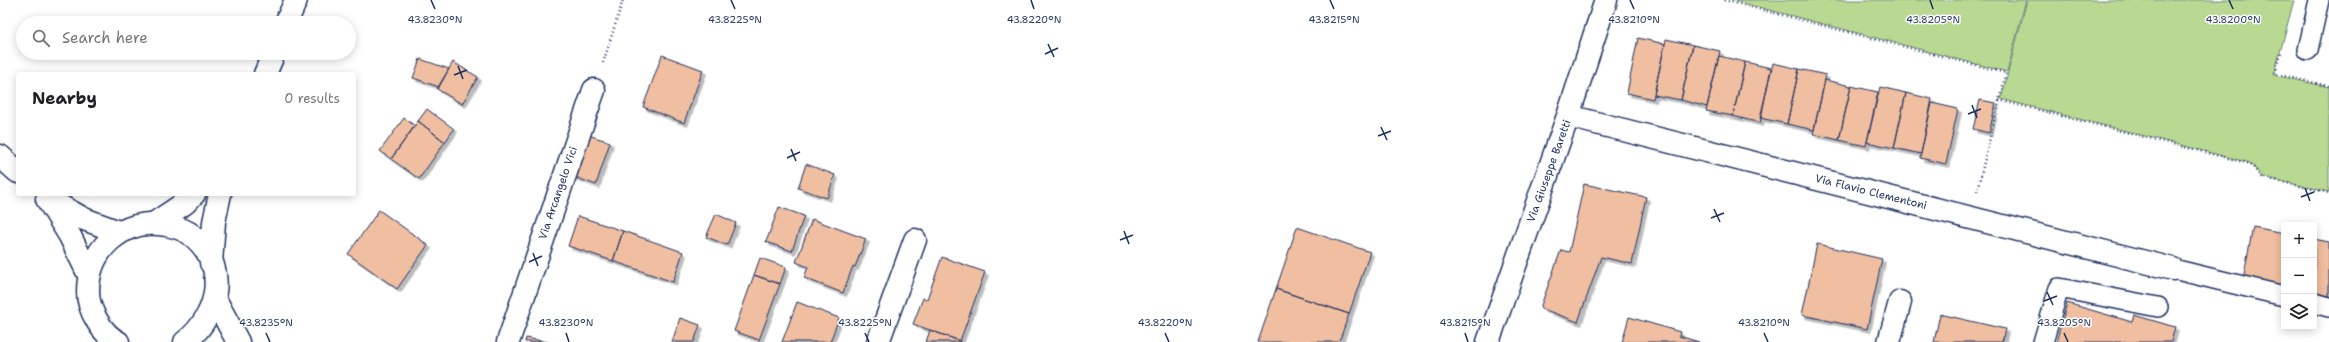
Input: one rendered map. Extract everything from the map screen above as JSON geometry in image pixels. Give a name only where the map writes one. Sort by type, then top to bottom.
[{"type":"street","points":[[289,16],[296,0]]},
{"type":"street","name":"Via Giuseppe Baretti","points":[[1488,342],[1568,116],[1606,0]]},
{"type":"street","points":[[266,72],[271,60]]},
{"type":"street","name":"Via Arcangelo Vici","points":[[508,342],[594,90]]},
{"type":"street","name":"Via Flavio Clementoni","points":[[1568,116],[2173,269]]},
{"type":"street","points":[[0,156],[16,170]]},
{"type":"street","points":[[45,196],[84,219],[119,232]]},
{"type":"street","points":[[45,196],[70,236],[89,275]]},
{"type":"street","points":[[155,223],[185,203],[192,196]]},
{"type":"street","points":[[211,263],[214,222],[220,196]]},
{"type":"street","points":[[114,341],[92,311],[88,293],[89,275],[95,258],[105,243],[119,232],[136,225],[155,223],[172,226],[188,233],[202,247],[211,263],[216,281],[215,299],[209,316],[199,331],[185,342]]},
{"type":"street","points":[[878,342],[915,240]]},
{"type":"street","points":[[215,299],[238,342]]},
{"type":"street","points":[[1889,342],[1900,302]]},
{"type":"lane","points":[[2308,50],[2319,0]]},
{"type":"lane","points":[[2173,269],[2281,295]]},
{"type":"lane","points":[[2043,342],[2059,288],[2158,307]]},
{"type":"lane","points":[[2317,305],[2329,307]]},
{"type":"path","points":[[594,90],[623,0]]},
{"type":"path","points":[[1724,0],[2006,73],[1977,192]]},
{"type":"path","points":[[1999,100],[2251,164],[2261,177],[2329,193]]},
{"type":"green space","points":[[1731,0],[2026,0],[2007,72]]},
{"type":"green space","points":[[2027,0],[2294,0],[2274,75],[2329,87],[2329,192],[2262,177],[2250,163],[2001,99]]},
{"type":"building","points":[[1638,38],[1665,44],[1653,99],[1627,93]]},
{"type":"building","points":[[1666,39],[1693,45],[1681,100],[1654,95]]},
{"type":"building","points":[[1693,45],[1720,51],[1707,107],[1681,100]]},
{"type":"building","points":[[662,55],[703,70],[684,123],[643,107]]},
{"type":"building","points":[[1719,56],[1745,62],[1733,116],[1706,111]]},
{"type":"building","points":[[420,59],[449,69],[439,87],[413,78]]},
{"type":"building","points":[[453,62],[478,77],[462,104],[437,89]]},
{"type":"building","points":[[1745,62],[1771,68],[1760,123],[1733,116]]},
{"type":"building","points":[[1773,63],[1799,69],[1787,124],[1760,118]]},
{"type":"building","points":[[1799,69],[1826,75],[1814,130],[1787,124]]},
{"type":"building","points":[[1825,80],[1851,86],[1839,140],[1813,134]]},
{"type":"building","points":[[1851,86],[1878,92],[1866,146],[1839,140]]},
{"type":"building","points":[[1880,87],[1906,93],[1894,148],[1867,142]]},
{"type":"building","points":[[1906,93],[1932,99],[1921,154],[1894,148]]},
{"type":"building","points":[[1980,100],[1996,103],[1989,133],[1973,129]]},
{"type":"building","points":[[1932,103],[1958,109],[1946,164],[1920,158]]},
{"type":"building","points":[[427,109],[454,129],[445,142],[418,121]]},
{"type":"building","points":[[404,118],[415,126],[391,159],[380,151]]},
{"type":"building","points":[[418,121],[445,142],[419,179],[391,159]]},
{"type":"building","points":[[585,134],[610,142],[596,185],[572,176]]},
{"type":"building","points":[[806,164],[835,175],[827,198],[798,188]]},
{"type":"building","points":[[1584,184],[1646,197],[1632,264],[1601,257],[1578,322],[1540,308],[1561,250],[1569,252]]},
{"type":"building","points":[[779,207],[804,216],[792,251],[766,242]]},
{"type":"building","points":[[379,210],[428,245],[397,289],[348,254]]},
{"type":"building","points":[[716,214],[736,223],[727,245],[706,237]]},
{"type":"building","points":[[578,216],[623,231],[613,261],[568,246]]},
{"type":"building","points":[[812,219],[866,239],[855,267],[853,266],[843,293],[804,278],[808,267],[796,262]]},
{"type":"building","points":[[1297,227],[1370,252],[1349,314],[1276,289]]},
{"type":"building","points":[[2253,227],[2281,232],[2281,286],[2243,279]]},
{"type":"building","points":[[623,231],[683,252],[673,282],[613,261]]},
{"type":"building","points":[[2317,240],[2329,242],[2329,296],[2317,294]]},
{"type":"building","points":[[1817,244],[1882,259],[1867,329],[1802,315]]},
{"type":"building","points":[[942,257],[985,272],[960,341],[913,324],[923,298],[927,299]]},
{"type":"building","points":[[760,258],[786,267],[780,284],[754,275]]},
{"type":"building","points":[[754,275],[780,284],[759,340],[734,331]]},
{"type":"building","points":[[1276,289],[1349,314],[1339,342],[1258,342]]},
{"type":"building","points":[[797,302],[839,318],[830,342],[782,342]]},
{"type":"building","points":[[2067,303],[2132,322],[2134,315],[2175,327],[2171,342],[2056,342]]},
{"type":"building","points":[[1940,314],[2005,329],[2002,342],[1934,342]]},
{"type":"building","points":[[1629,317],[1680,332],[1679,336],[1699,342],[1622,342]]},
{"type":"building","points":[[680,318],[700,325],[694,342],[672,342]]},
{"type":"building","points":[[930,330],[960,341],[960,342],[926,342]]},
{"type":"building","points":[[526,338],[548,342],[525,342]]}]
